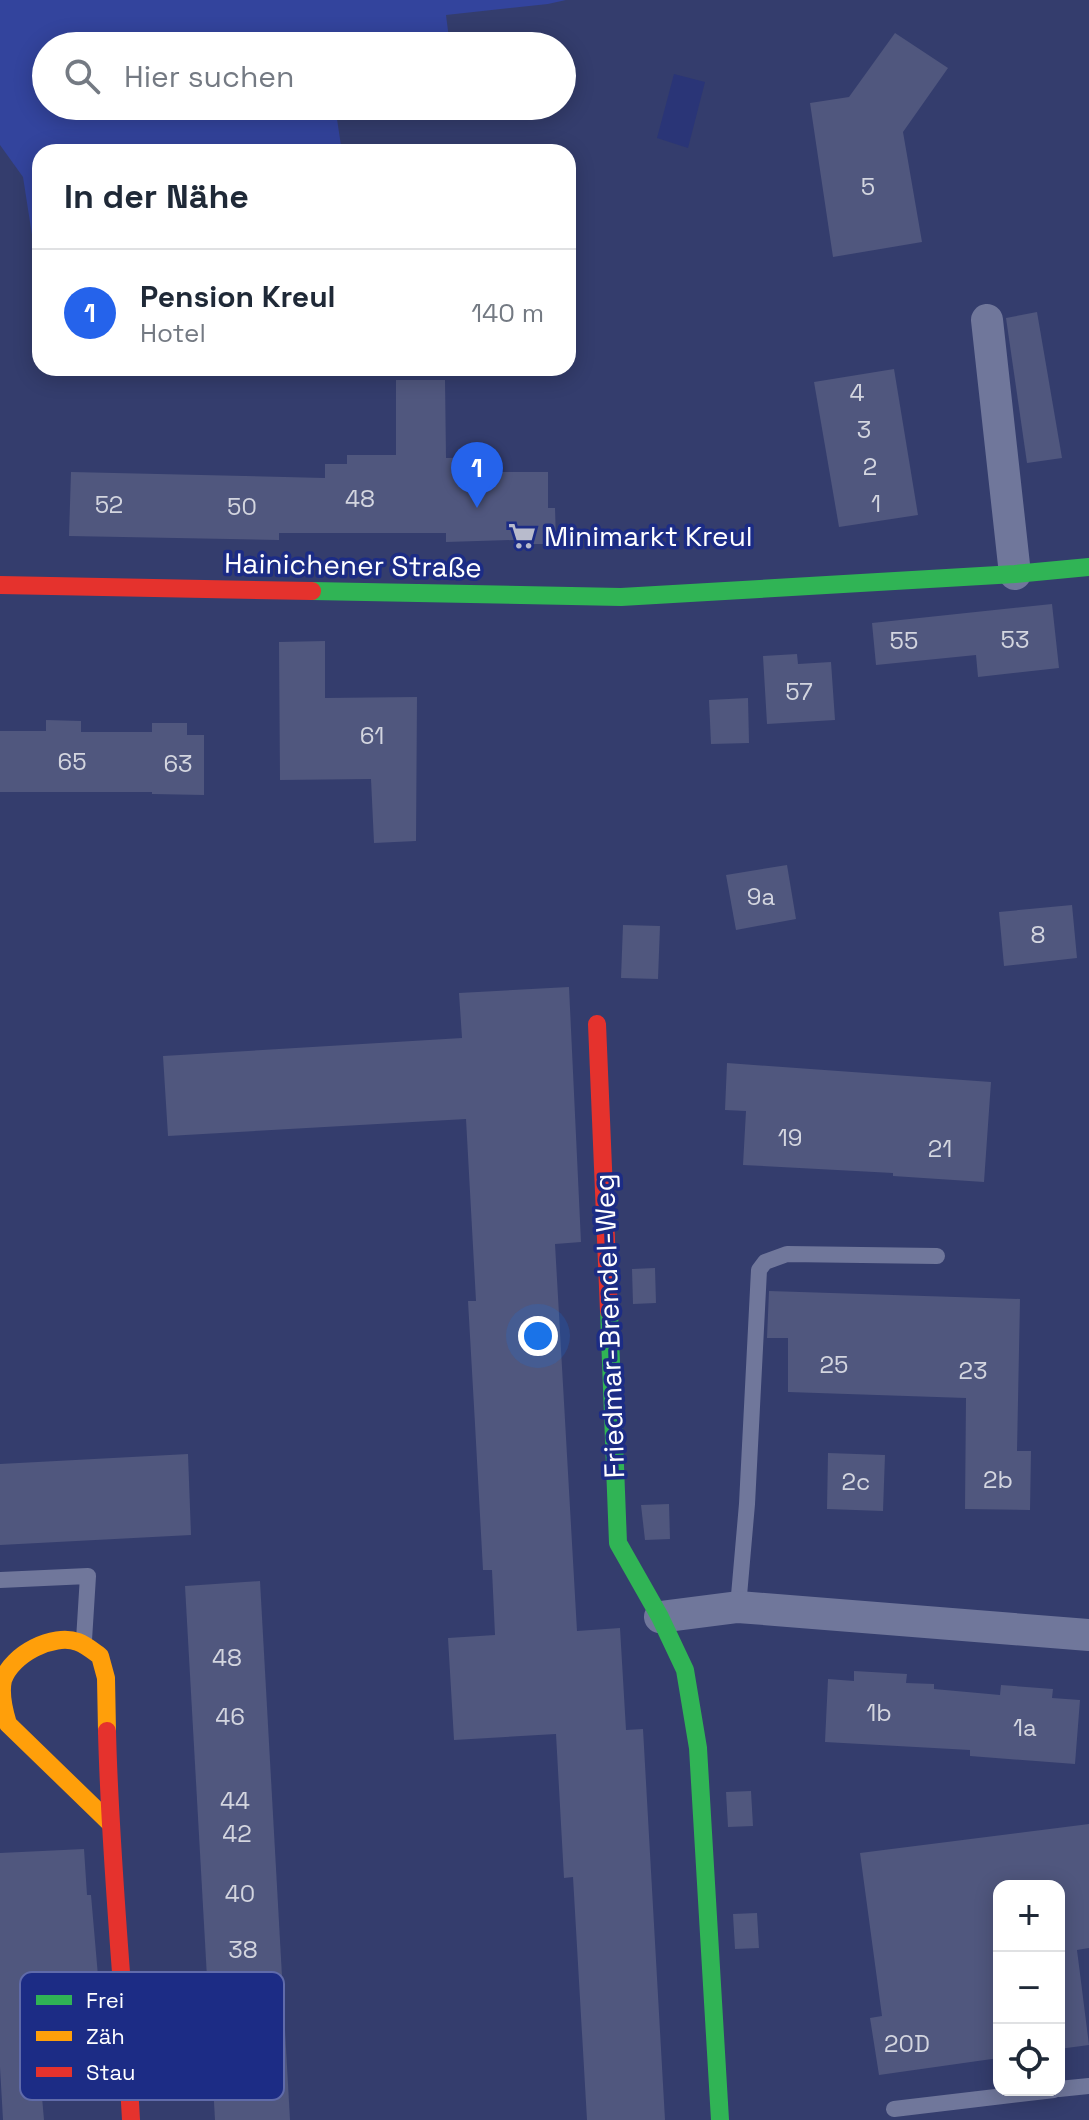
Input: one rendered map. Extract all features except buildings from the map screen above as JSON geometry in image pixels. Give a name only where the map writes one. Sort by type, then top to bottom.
[{"type":"street","points":[[987,320],[1015,574]]},
{"type":"street","name":"Hainichener Straße","points":[[0,585],[621,597],[1089,567]]},
{"type":"street","name":"Friedmar-Brendel-Weg","points":[[597,1024],[618,1543],[660,1617],[685,1670],[698,1748],[720,2120]]},
{"type":"street","points":[[660,1617],[738,1607],[1089,1635]]},
{"type":"street","points":[[109,1822],[8,1724],[1,1703],[3,1680],[17,1662],[54,1641],[77,1642],[100,1656],[106,1678],[109,1822],[123,1972]]},
{"type":"street","points":[[130,2100],[131,2120]]},
{"type":"lane","points":[[738,1607],[747,1504],[759,1270],[765,1262],[787,1254],[937,1256]]},
{"type":"lane","points":[[0,1580],[88,1576],[84,1646]]},
{"type":"lane","points":[[1065,2089],[1089,2086]]},
{"type":"lane","points":[[894,2109],[1006,2096]]},
{"type":"shaded area","points":[[0,0],[566,0],[446,15],[448,32],[32,32],[32,120],[337,120],[341,144],[32,144],[32,235],[23,177],[0,145]]},
{"type":"shaded area","points":[[674,74],[705,82],[688,148],[657,138]]},
{"type":"traffic: fast","points":[[312,591],[621,597],[1089,567]]},
{"type":"traffic: fast","points":[[609,1311],[618,1543],[660,1617],[685,1670],[698,1748],[720,2120]]},
{"type":"traffic: slow","points":[[107,1731],[106,1678],[100,1656],[87,1646],[68,1640],[46,1643],[24,1654],[3,1680],[8,1724],[109,1822]]},
{"type":"traffic: jam","points":[[0,585],[312,591]]},
{"type":"traffic: jam","points":[[597,1024],[609,1311]]},
{"type":"traffic: jam","points":[[107,1731],[121,1972]]},
{"type":"traffic: jam","points":[[130,2100],[131,2120]]},
{"type":"place","name":"Pension Kreul","points":[[477,508]]},
{"type":"place","name":"Minimarkt Kreul","points":[[522,536]]}]
